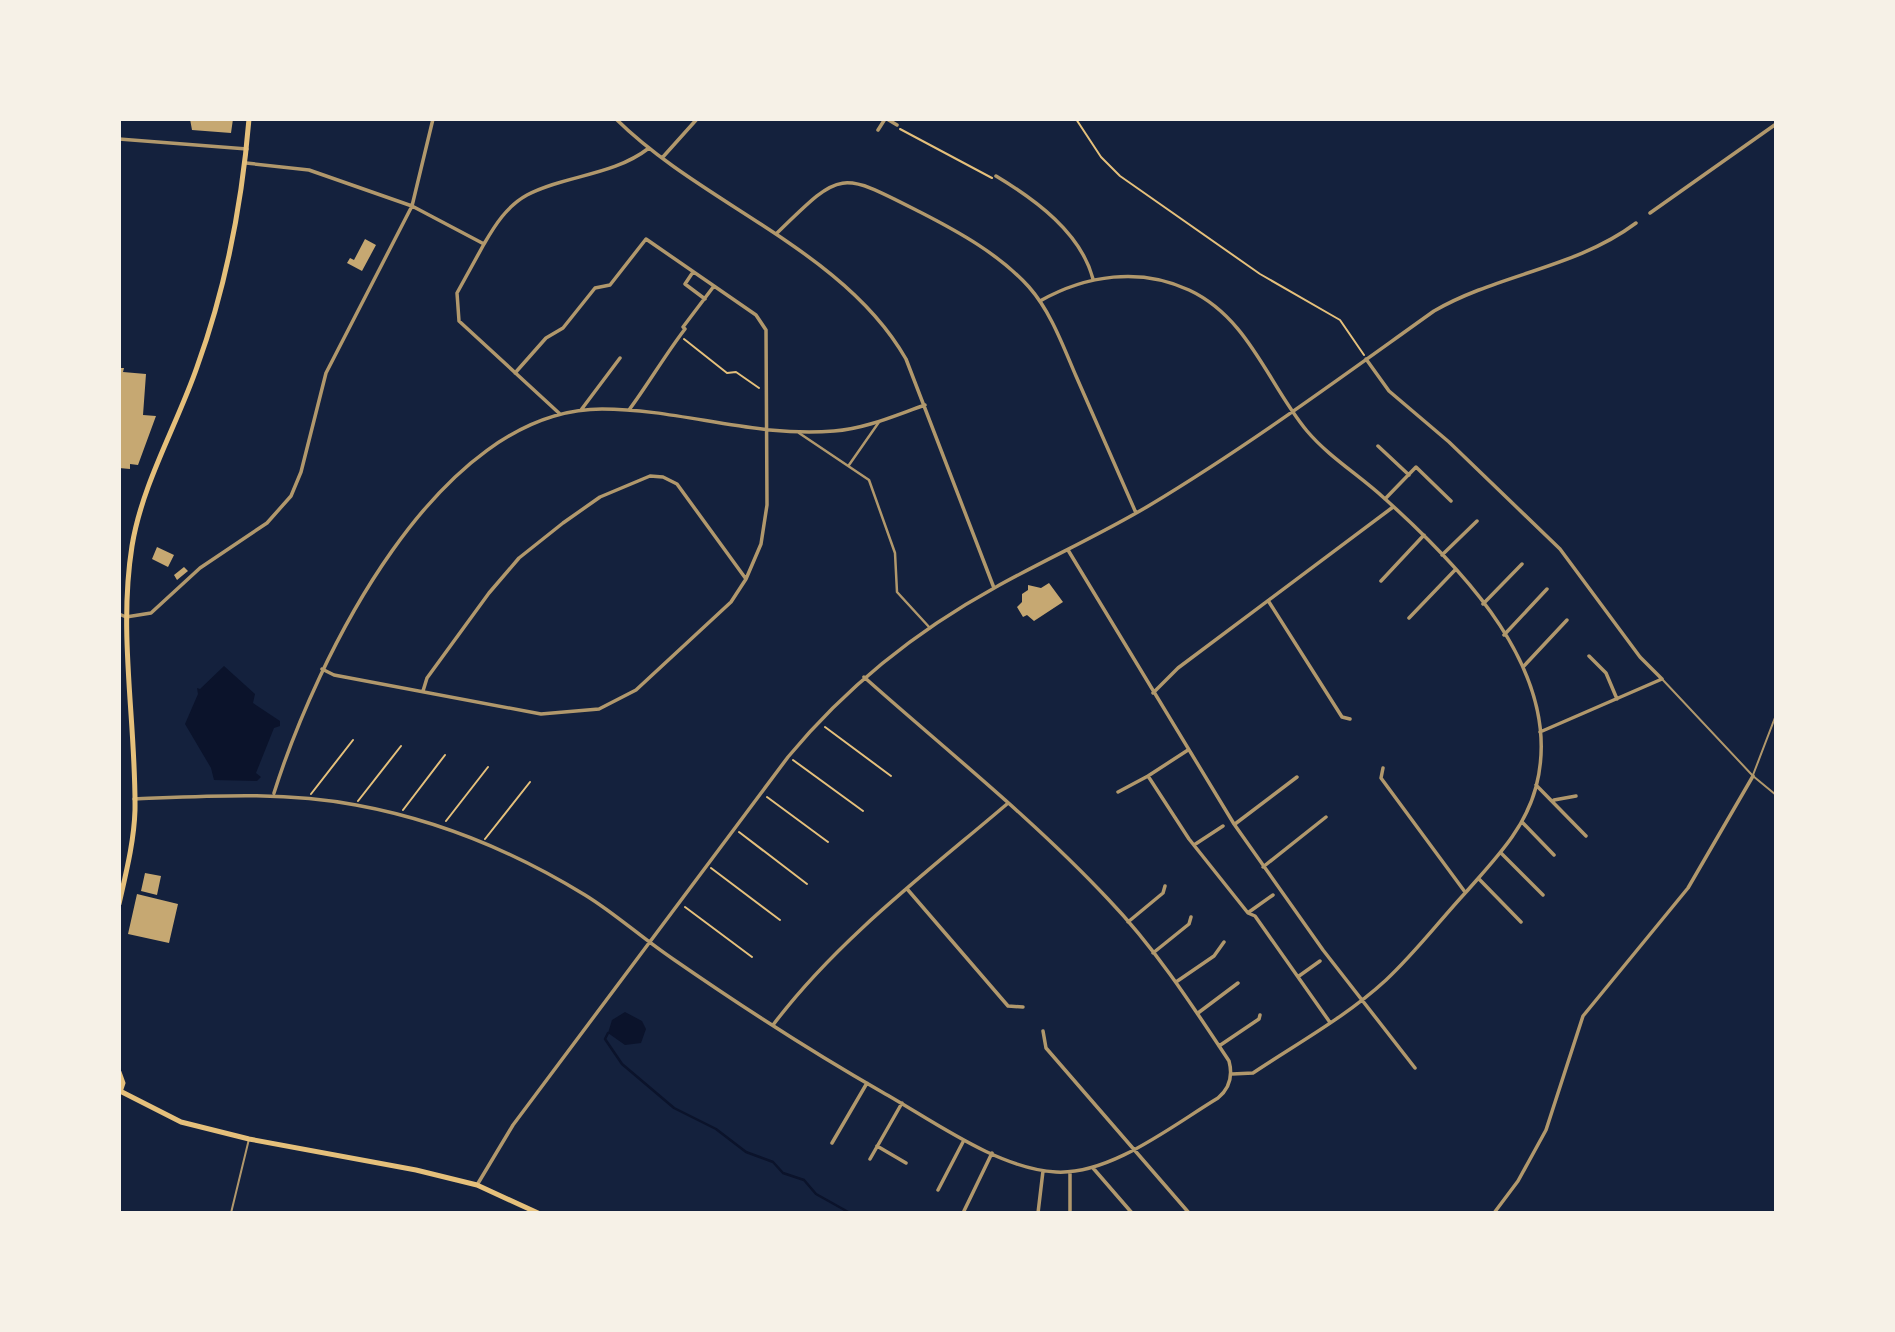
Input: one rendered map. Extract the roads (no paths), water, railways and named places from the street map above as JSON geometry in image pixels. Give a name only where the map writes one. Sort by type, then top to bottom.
[{"type":"main road","points":[[119,904],[131,850],[134,799],[126,617],[131,557],[138,517],[199,362],[238,218],[249,119]]},
{"type":"main road","points":[[119,1072],[123,1083],[120,1092],[181,1122],[249,1139],[415,1170],[477,1185],[538,1213]]},
{"type":"street","points":[[119,614],[126,617],[151,613],[200,568],[267,523],[286,502],[301,472],[326,373],[399,237],[412,206],[433,119]]},
{"type":"street","points":[[615,119],[662,158],[825,271],[890,332],[906,359],[925,405],[994,588]]},
{"type":"street","points":[[662,158],[697,119]]},
{"type":"street","points":[[878,130],[886,119],[897,125]]},
{"type":"street","points":[[1650,213],[1760,132],[1776,124]]},
{"type":"street","points":[[119,139],[247,149]]},
{"type":"street","points":[[560,415],[464,328],[457,315],[457,293],[484,244],[506,212],[528,195],[608,169],[638,157],[649,148]]},
{"type":"street","points":[[246,163],[309,170],[412,206],[484,244]]},
{"type":"street","points":[[996,176],[1072,236],[1088,260],[1093,279]]},
{"type":"street","points":[[775,234],[823,191],[839,182],[861,183],[978,244],[1013,271],[1040,301],[1060,340],[1136,513]]},
{"type":"street","points":[[477,1185],[513,1125],[788,757],[817,722],[864,677],[930,628],[994,588],[1136,513],[1236,453],[1442,306],[1606,244],[1636,223]]},
{"type":"street","points":[[322,669],[334,675],[541,714],[599,709],[648,681],[717,616],[746,579],[761,544],[765,521],[765,330],[756,315],[646,239],[610,285],[595,288],[563,328],[547,338],[515,373]]},
{"type":"street","points":[[694,272],[685,284],[705,299]]},
{"type":"street","points":[[1040,301],[1093,279],[1155,278],[1172,282],[1208,301],[1244,335],[1294,412],[1324,448],[1424,535],[1483,604],[1523,667],[1536,702],[1539,733],[1536,785],[1522,822],[1501,853],[1407,960],[1361,1000],[1253,1073],[1232,1074]]},
{"type":"street","points":[[629,410],[658,373],[664,356],[714,286]]},
{"type":"street","points":[[579,412],[620,358]]},
{"type":"street","points":[[1366,359],[1389,391],[1433,426],[1560,549],[1640,657],[1662,679],[1539,733]]},
{"type":"street","points":[[274,794],[291,739],[349,615],[394,547],[466,466],[507,437],[560,415],[599,408],[796,432],[835,431],[879,422],[925,405]]},
{"type":"street","points":[[848,466],[879,422]]},
{"type":"street","points":[[796,432],[869,480],[895,552],[897,592],[930,628]]},
{"type":"street","points":[[1378,446],[1409,475]]},
{"type":"street","points":[[1385,499],[1416,467],[1451,501]]},
{"type":"street","points":[[423,692],[427,678],[460,631],[520,558],[600,498],[650,477],[663,477],[677,484],[746,579]]},
{"type":"street","points":[[1153,692],[1178,668],[1393,507]]},
{"type":"street","points":[[1442,555],[1477,521]]},
{"type":"street","points":[[1381,581],[1424,535]]},
{"type":"street","points":[[1068,549],[1234,824],[1361,1000],[1415,1068]]},
{"type":"street","points":[[1483,604],[1521,564]]},
{"type":"street","points":[[1409,618],[1455,570]]},
{"type":"street","points":[[1504,635],[1546,589]]},
{"type":"street","points":[[1269,601],[1321,687],[1342,717],[1350,719]]},
{"type":"street","points":[[1523,667],[1567,620]]},
{"type":"street","points":[[1589,656],[1606,673],[1617,699]]},
{"type":"street","points":[[134,799],[274,794],[307,798],[355,804],[399,814],[442,826],[483,842],[587,896],[648,942],[773,1025],[867,1083],[965,1139],[1025,1167],[1070,1172],[1093,1168],[1133,1149],[1218,1098],[1225,1092],[1232,1074],[1229,1061],[1176,982],[1128,922],[1051,841],[864,677]]},
{"type":"street","points":[[1118,792],[1188,750]]},
{"type":"street","points":[[1383,768],[1381,778],[1398,805],[1465,892]]},
{"type":"street","points":[[1148,776],[1194,845],[1248,913],[1255,916],[1329,1021]]},
{"type":"street","points":[[1494,1213],[1518,1181],[1546,1130],[1583,1016],[1688,888],[1753,776]]},
{"type":"street","points":[[1234,824],[1297,777]]},
{"type":"street","points":[[1536,785],[1586,836]]},
{"type":"street","points":[[1553,800],[1576,796]]},
{"type":"street","points":[[773,1025],[815,976],[885,907],[1007,804]]},
{"type":"street","points":[[1263,867],[1326,817]]},
{"type":"street","points":[[1522,822],[1554,855]]},
{"type":"street","points":[[1194,845],[1223,825]]},
{"type":"street","points":[[1501,853],[1543,895]]},
{"type":"street","points":[[1479,879],[1521,922]]},
{"type":"street","points":[[1128,922],[1163,893],[1165,886]]},
{"type":"street","points":[[908,890],[1008,1006],[1023,1007]]},
{"type":"street","points":[[1248,913],[1273,895]]},
{"type":"street","points":[[1153,953],[1189,924],[1191,917]]},
{"type":"street","points":[[1176,982],[1214,956],[1224,942]]},
{"type":"street","points":[[1298,977],[1320,961]]},
{"type":"street","points":[[1197,1014],[1238,983]]},
{"type":"street","points":[[1219,1046],[1259,1019],[1260,1015]]},
{"type":"street","points":[[1043,1031],[1046,1048],[1189,1213]]},
{"type":"street","points":[[832,1143],[867,1083]]},
{"type":"street","points":[[870,1159],[902,1103]]},
{"type":"street","points":[[938,1190],[965,1139]]},
{"type":"street","points":[[877,1146],[905,1163]]},
{"type":"street","points":[[963,1213],[992,1153]]},
{"type":"street","points":[[1093,1168],[1132,1213]]},
{"type":"street","points":[[1038,1213],[1043,1171]]},
{"type":"street","points":[[1070,1172],[1070,1213]]},
{"type":"lane","points":[[1662,679],[1753,776],[1776,795]]},
{"type":"lane","points":[[1753,776],[1776,715]]},
{"type":"lane","points":[[231,1213],[249,1139]]},
{"type":"water","points":[[224,666],[255,694],[253,703],[280,721],[280,726],[274,728],[256,773],[261,777],[257,781],[214,780],[211,768],[185,724],[198,694],[197,688],[200,689]]},
{"type":"water","points":[[625,1012],[642,1021],[646,1029],[641,1043],[625,1045],[608,1033],[612,1020]]},
{"type":"waterway","points":[[608,1033],[605,1039],[622,1064],[674,1108],[716,1129],[746,1152],[773,1162],[783,1173],[804,1180],[816,1194],[850,1213]]}]
